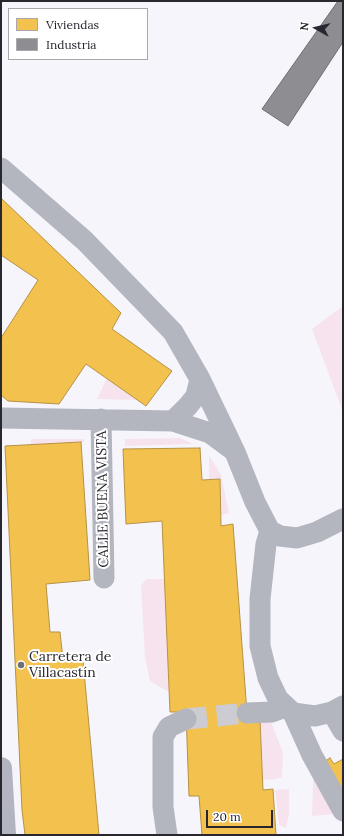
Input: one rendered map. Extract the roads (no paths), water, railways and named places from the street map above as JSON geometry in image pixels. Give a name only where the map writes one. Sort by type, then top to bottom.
[{"type":"street","points":[[1,168],[85,241],[173,332],[200,379],[235,452],[255,502],[270,531],[280,536],[297,538],[317,532],[343,518]]},
{"type":"street","points":[[173,421],[196,396],[200,379]]},
{"type":"street","name":"CALLE BUENA VISTA","points":[[1,418],[173,421],[210,433],[235,452]]},
{"type":"street","name":"CALLE BUENA VISTA","points":[[101,419],[104,578]]},
{"type":"street","points":[[270,531],[266,544],[261,576],[260,599],[260,646],[268,678],[278,699],[289,710],[343,811]]},
{"type":"street","points":[[247,713],[289,710],[314,716],[337,709],[343,731]]},
{"type":"street","points":[[166,835],[163,807],[163,737],[169,727],[186,719]]},
{"type":"street","points":[[1,768],[5,835]]},
{"type":"tunnel","points":[[186,719],[247,713]]},
{"type":"place","name":"Carretera de Villacastín","points":[[21,665]]}]
